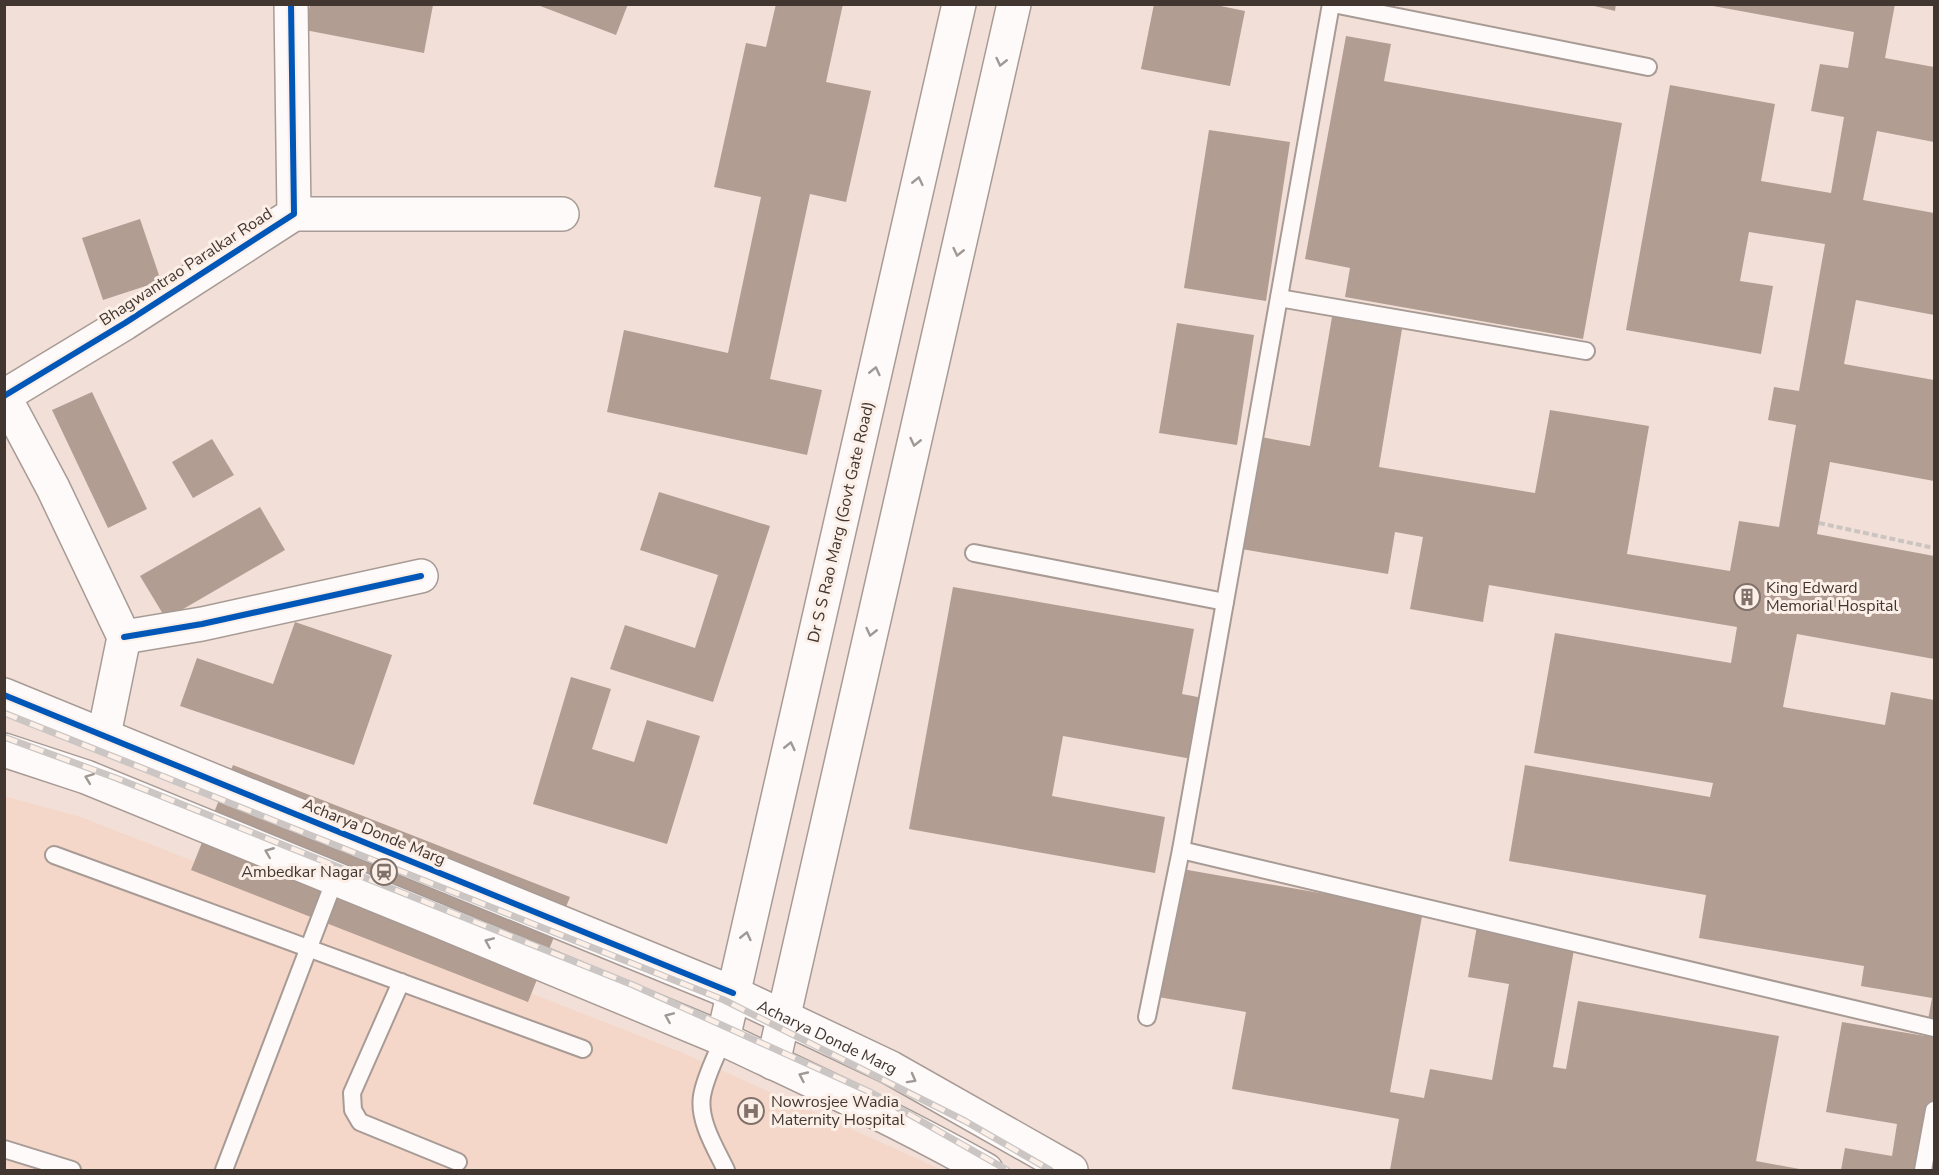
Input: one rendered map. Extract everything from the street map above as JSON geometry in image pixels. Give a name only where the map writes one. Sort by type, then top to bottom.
[{"type":"street","name":"Bhagwantrao Paralkar Road","points":[[4,396],[125,323],[294,214],[291,4]]},
{"type":"street","name":"Dr S S Rao Marg (Govt Gate Road)","points":[[723,1039],[959,4]]},
{"type":"street","points":[[773,1062],[1014,4]]},
{"type":"street","points":[[294,214],[561,214]]},
{"type":"street","points":[[4,396],[53,488],[124,637],[104,735]]},
{"type":"street","points":[[124,637],[202,624],[421,576]]},
{"type":"street","name":"Acharya Donde Marg","points":[[4,695],[733,993],[891,1068],[1071,1170]]},
{"type":"street","points":[[4,750],[86,777],[429,916],[723,1039],[837,1092],[986,1170]]},
{"type":"street","points":[[183,818],[200,776]]},
{"type":"street","points":[[429,916],[446,876]]},
{"type":"lane","points":[[1147,1017],[1181,850],[1332,4],[1648,67]]},
{"type":"lane","points":[[1280,298],[1586,351]]},
{"type":"lane","points":[[974,553],[1225,602]]},
{"type":"lane","points":[[1181,850],[1935,1028]]},
{"type":"lane","points":[[54,855],[583,1049]]},
{"type":"lane","points":[[224,1170],[335,879]]},
{"type":"lane","points":[[401,982],[352,1094],[353,1110],[360,1122],[458,1162]]},
{"type":"lane","points":[[723,1039],[702,1097],[703,1113],[708,1129],[726,1170]]},
{"type":"lane","points":[[1923,1170],[1935,1110]]},
{"type":"lane","points":[[4,1149],[72,1170]]},
{"type":"path","points":[[1819,523],[1935,548]]},
{"type":"shaded area","points":[[4,796],[81,817],[681,1052],[942,1170],[5,1170]]},
{"type":"building","points":[[310,4],[433,5],[424,53],[305,30]]},
{"type":"building","points":[[535,4],[628,4],[616,35]]},
{"type":"building","points":[[776,4],[843,4],[826,82],[871,91],[846,202],[810,194],[770,379],[822,390],[807,455],[607,412],[624,330],[728,353],[761,197],[714,187],[746,43],[766,47]]},
{"type":"building","points":[[1154,4],[1211,4],[1245,11],[1230,86],[1141,69]]},
{"type":"building","points":[[1586,4],[1616,4],[1615,11]]},
{"type":"building","name":"King Edward Memorial Hospital","points":[[1702,4],[1895,4],[1885,58],[1934,67],[1934,142],[1877,131],[1863,200],[1934,213],[1934,315],[1856,300],[1844,364],[1934,380],[1934,481],[1830,462],[1817,534],[1934,556],[1934,659],[1797,634],[1783,707],[1885,725],[1891,692],[1934,700],[1934,1170],[1841,1170],[1845,1148],[1892,1156],[1897,1124],[1826,1112],[1842,1022],[1925,1036],[1932,998],[1861,986],[1864,966],[1699,938],[1706,895],[1509,861],[1525,765],[1710,797],[1713,783],[1534,753],[1555,633],[1731,663],[1737,627],[1489,585],[1483,622],[1410,609],[1423,537],[1395,532],[1388,574],[1230,547],[1250,435],[1310,446],[1334,305],[1404,317],[1379,467],[1535,493],[1550,410],[1649,426],[1627,554],[1730,571],[1739,521],[1779,527],[1796,425],[1768,420],[1774,387],[1799,391],[1825,244],[1749,232],[1740,281],[1773,286],[1761,354],[1626,330],[1670,85],[1775,104],[1761,181],[1831,193],[1844,117],[1811,111],[1820,64],[1848,68],[1854,32]]},
{"type":"building","points":[[1346,36],[1391,44],[1384,81],[1622,123],[1583,339],[1345,297],[1350,268],[1305,259]]},
{"type":"building","points":[[1209,130],[1290,142],[1266,301],[1184,288]]},
{"type":"building","points":[[140,219],[161,281],[103,300],[82,238]]},
{"type":"building","points":[[1177,323],[1254,335],[1237,445],[1159,433]]},
{"type":"building","points":[[92,392],[147,509],[108,528],[52,410]]},
{"type":"building","points":[[212,439],[234,475],[193,498],[172,462]]},
{"type":"building","points":[[659,492],[770,526],[713,702],[610,669],[625,625],[695,648],[718,575],[640,550]]},
{"type":"building","points":[[260,507],[285,550],[166,619],[140,576]]},
{"type":"building","points":[[953,587],[1194,629],[1182,694],[1203,698],[1192,759],[1063,736],[1052,796],[1165,817],[1155,873],[909,829]]},
{"type":"building","points":[[295,622],[392,655],[354,765],[180,706],[197,658],[273,684]]},
{"type":"building","points":[[571,677],[611,689],[592,749],[634,762],[647,720],[700,736],[667,844],[533,804]]},
{"type":"building","points":[[233,765],[570,897],[528,1002],[191,870]]},
{"type":"building","points":[[1182,869],[1423,911],[1390,1092],[1424,1098],[1430,1069],[1492,1080],[1509,984],[1468,977],[1477,926],[1575,944],[1553,1067],[1566,1069],[1578,1001],[1779,1036],[1756,1161],[1805,1170],[1390,1170],[1399,1119],[1232,1089],[1246,1012],[1158,997]]},
{"type":"railway","points":[[4,713],[724,1000],[965,1121],[1050,1170]]},
{"type":"railway","points":[[4,737],[116,778],[633,985],[870,1092],[1007,1170]]},
{"type":"cycle path","points":[[4,396],[125,323],[294,214],[291,4]]},
{"type":"cycle path","points":[[124,637],[202,624],[421,576]]},
{"type":"cycle path","points":[[4,695],[733,993]]},
{"type":"place","name":"King Edward Memorial Hospital","points":[[1747,597]]},
{"type":"place","name":"Ambedkar Nagar","points":[[384,872]]},
{"type":"place","name":"Nowrosjee Wadia Maternity Hospital","points":[[751,1111]]}]
